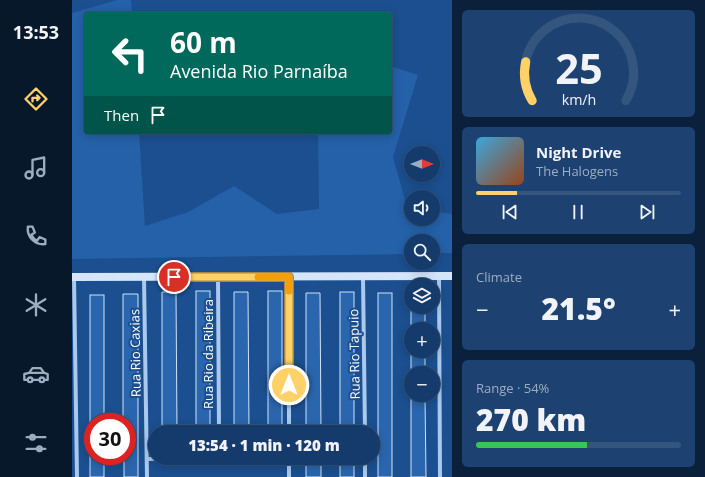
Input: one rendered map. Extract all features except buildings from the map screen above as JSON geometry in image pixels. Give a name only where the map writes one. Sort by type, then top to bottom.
[{"type":"street","name":"Rua Rio Tapuio","points":[[363,276],[365,425]]},
{"type":"street","points":[[439,276],[440,477]]},
{"type":"street","points":[[77,477],[73,277],[452,276]]},
{"type":"street","name":"Rua Rio Caxias","points":[[144,277],[147,477]]},
{"type":"street","name":"Rua Rio da Ribeira","points":[[218,277],[218,425]]},
{"type":"street","points":[[289,277],[289,425]]},
{"type":"street","points":[[289,465],[289,477]]},
{"type":"street","points":[[365,465],[366,477]]},
{"type":"shaded area","points":[[117,0],[131,0],[132,12],[84,12],[84,134],[139,134],[145,226],[188,212],[234,186],[277,214],[319,209],[318,134],[392,134],[392,67],[418,75],[393,157],[404,196],[404,226],[440,226],[440,212],[452,214],[452,253],[440,253],[440,234],[404,234],[404,254],[72,259],[72,13]]},
{"type":"slow traffic","points":[[258,277],[289,277],[289,291]]},
{"type":"route","points":[[174,277],[289,277],[289,385]]}]
